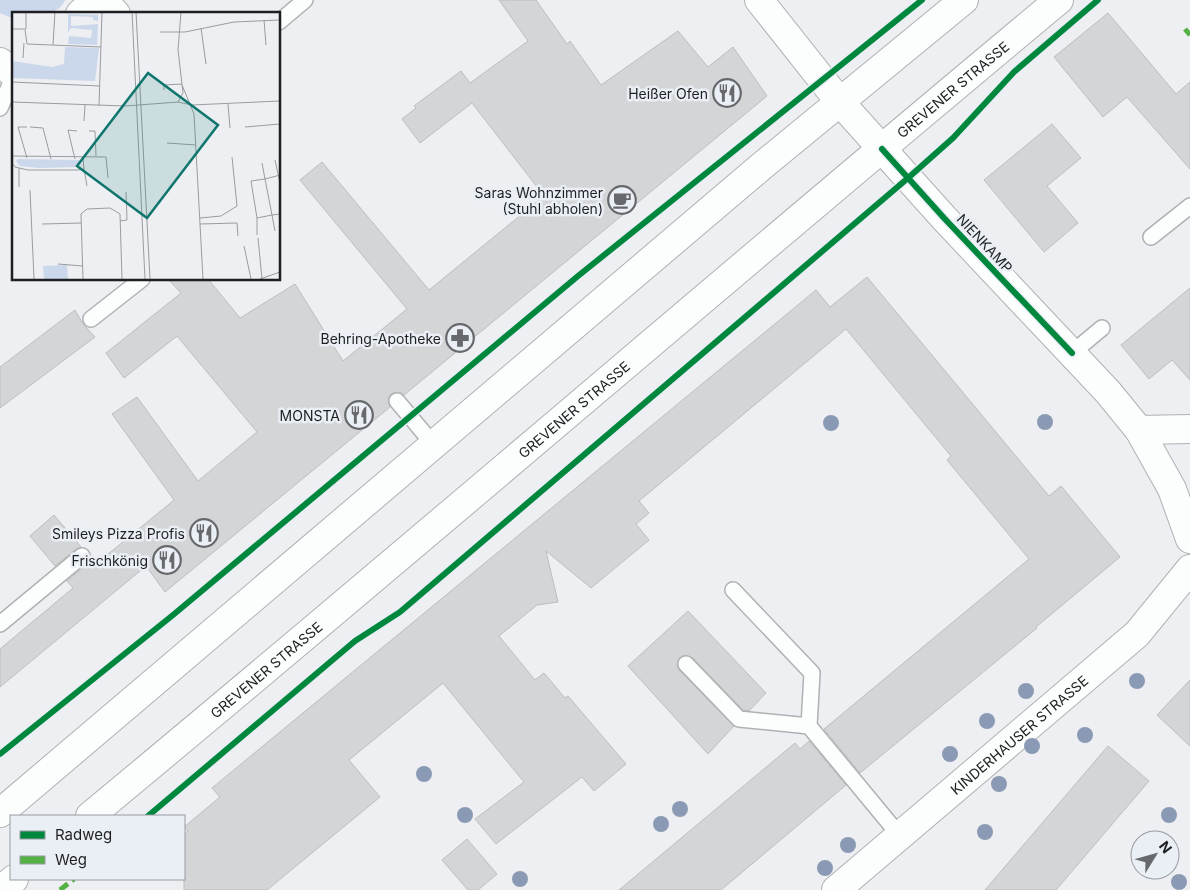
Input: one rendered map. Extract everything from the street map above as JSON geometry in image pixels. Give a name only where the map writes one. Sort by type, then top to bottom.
[{"type":"main road","points":[[82,12],[96,0]]},
{"type":"main road","points":[[103,0],[114,12]]},
{"type":"main road","name":"NIENKAMP","points":[[759,0],[839,101],[944,218],[1108,392],[1139,430],[1172,490],[1190,539]]},
{"type":"main road","points":[[0,814],[839,101],[964,0]]},
{"type":"main road","name":"GREVENER STRASSE","points":[[91,815],[295,646],[1059,0]]},
{"type":"main road","points":[[0,62],[12,73]]},
{"type":"main road","points":[[1139,430],[1190,429]]},
{"type":"main road","name":"KINDERHAUSER STRASSE","points":[[836,890],[1137,634],[1190,569]]},
{"type":"main road","points":[[1,890],[13,880]]},
{"type":"lane","points":[[280,21],[305,0]]},
{"type":"lane","points":[[0,108],[12,80]]},
{"type":"lane","points":[[1151,237],[1190,206]]},
{"type":"lane","points":[[91,319],[141,280]]},
{"type":"lane","points":[[1072,354],[1102,328]]},
{"type":"lane","points":[[397,401],[434,445]]},
{"type":"lane","points":[[0,624],[82,556]]},
{"type":"lane","points":[[733,590],[812,673],[808,726]]},
{"type":"lane","points":[[686,664],[740,719],[808,726],[900,836]]},
{"type":"shaded area","points":[[0,0],[65,0],[61,6],[52,12],[12,12],[12,18],[0,13]]},
{"type":"building","points":[[499,0],[536,0],[567,44],[570,41],[601,85],[678,31],[708,67],[733,47],[767,96],[404,395],[400,392],[391,394],[388,398],[390,407],[165,592],[146,566],[0,687],[0,649],[73,588],[67,581],[88,563],[91,558],[96,564],[174,500],[112,414],[137,397],[198,481],[257,432],[177,336],[124,378],[106,353],[181,293],[169,280],[209,280],[240,318],[295,284],[343,361],[407,309],[300,180],[322,162],[429,290],[544,196],[472,103],[420,143],[402,119],[416,108],[414,106],[461,71],[470,83],[528,41]]},
{"type":"building","points":[[1108,13],[1176,94],[1190,82],[1190,169],[1127,97],[1103,117],[1054,57]]},
{"type":"building","points":[[1052,124],[1081,158],[1047,186],[1078,223],[1044,252],[984,180]]},
{"type":"building","points":[[867,277],[1049,496],[1061,486],[1120,557],[1037,628],[860,773],[824,729],[1029,559],[947,460],[951,456],[846,329],[639,501],[649,513],[636,524],[649,540],[591,588],[546,551],[558,602],[537,605],[499,636],[535,680],[544,673],[565,698],[568,696],[626,764],[594,791],[582,777],[496,844],[475,819],[524,782],[443,683],[349,760],[380,797],[267,890],[184,890],[185,833],[188,831],[185,826],[220,797],[212,788],[816,290],[830,307]]},
{"type":"building","points":[[1190,288],[1190,380],[1172,360],[1149,379],[1121,345]]},
{"type":"building","points":[[75,310],[83,324],[95,337],[0,408],[0,367]]},
{"type":"building","points":[[54,515],[81,547],[55,566],[30,536]]},
{"type":"building","points":[[688,611],[766,693],[749,711],[743,710],[693,658],[684,655],[679,658],[677,666],[679,670],[734,726],[708,754],[628,666]]},
{"type":"building","points":[[1190,680],[1190,746],[1157,715]]},
{"type":"building","points":[[809,741],[846,785],[721,890],[619,890],[795,743],[800,749]]},
{"type":"building","points":[[1108,746],[1149,781],[1056,890],[985,890]]},
{"type":"building","points":[[467,839],[497,874],[478,890],[468,890],[442,860]]},
{"type":"marked path","points":[[1185,29],[1190,35]]},
{"type":"marked path","points":[[60,890],[73,880]]},
{"type":"cycle path","points":[[0,754],[173,615],[578,276],[922,0]]},
{"type":"cycle path","points":[[149,815],[355,641],[400,612],[908,178],[953,138],[1014,72],[1098,0]]},
{"type":"cycle path","points":[[882,149],[944,218],[1072,353]]},
{"type":"place","name":"Heißer Ofen","points":[[727,93]]},
{"type":"place","name":"Saras Wohnzimmer (Stuhl abholen)","points":[[622,200]]},
{"type":"place","name":"Behring-Apotheke","points":[[460,338]]},
{"type":"place","name":"MONSTA","points":[[359,415]]},
{"type":"place","name":"Smileys Pizza Profis","points":[[204,533]]},
{"type":"place","name":"Frischkönig","points":[[167,560]]}]
